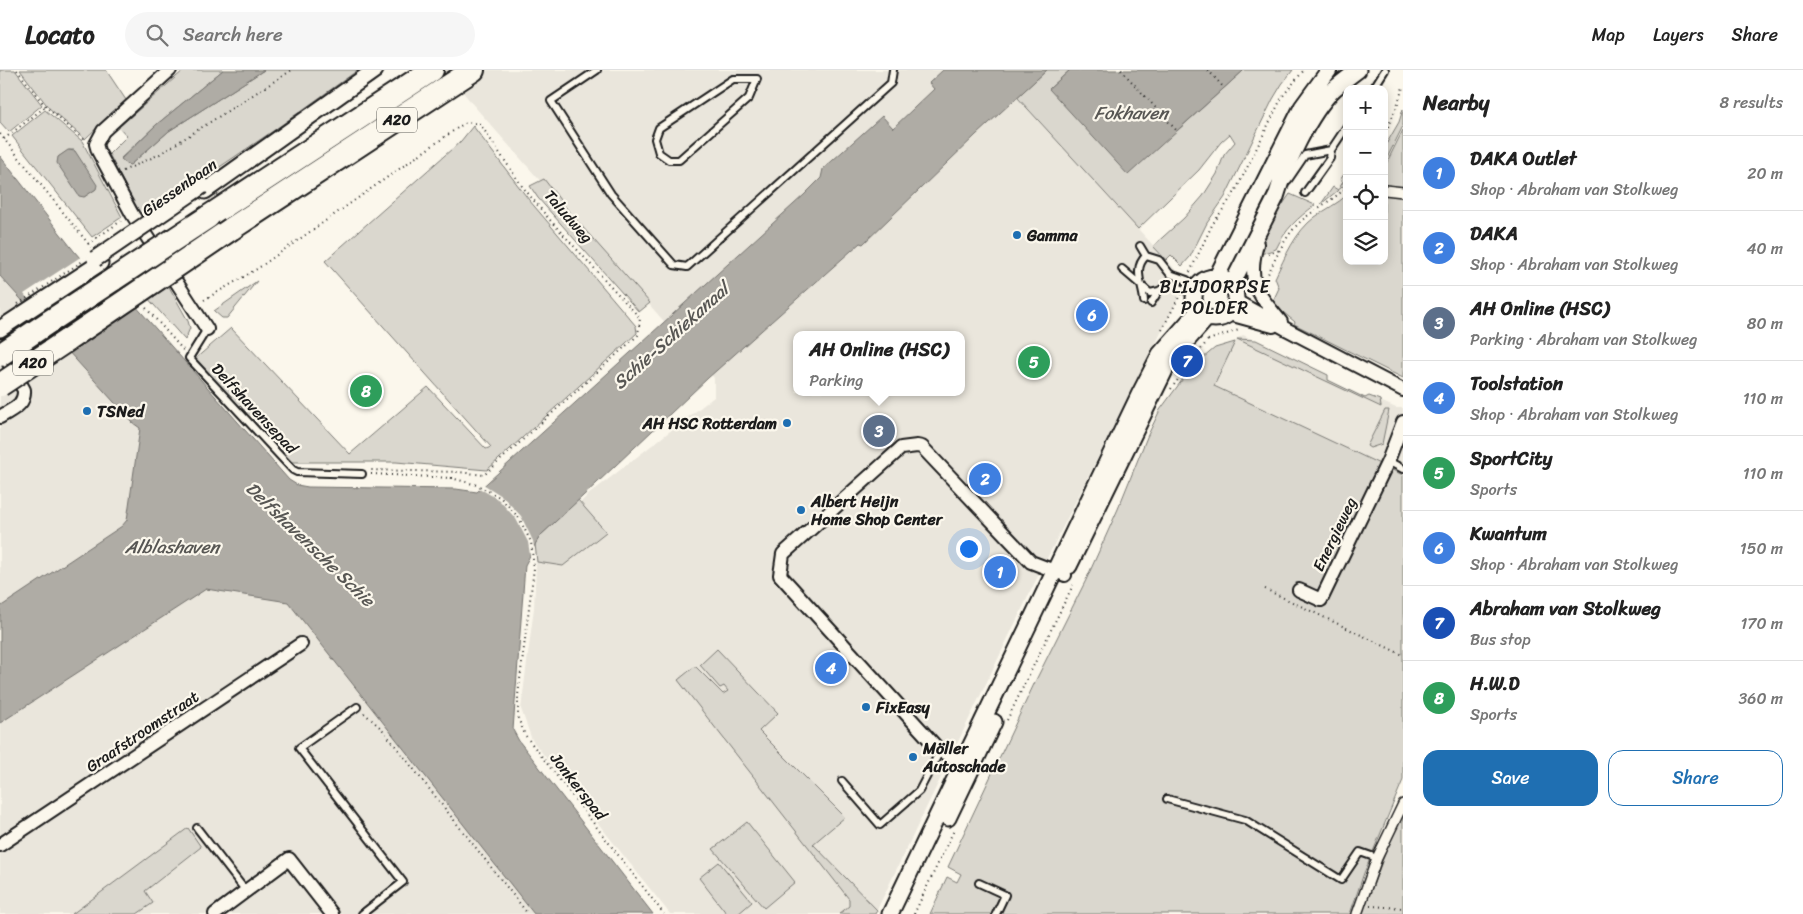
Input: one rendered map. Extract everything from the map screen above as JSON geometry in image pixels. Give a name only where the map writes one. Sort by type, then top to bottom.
[{"type":"highway","points":[[390,97],[423,70]]},
{"type":"highway","name":"A20","points":[[0,355],[432,70]]},
{"type":"highway","name":"A20","points":[[0,385],[231,229],[473,70]]},
{"type":"street","name":"Giessenbaan","points":[[0,322],[203,189],[362,70]]},
{"type":"street","name":"Giessenbaan","points":[[0,329],[375,70]]},
{"type":"street","points":[[1217,276],[1302,107],[1329,70]]},
{"type":"street","points":[[1232,284],[1276,197],[1280,183],[1302,136],[1317,110],[1334,90],[1358,70]]},
{"type":"street","points":[[169,71],[103,131],[96,144],[132,214],[207,329]]},
{"type":"street","points":[[1388,190],[1403,192]]},
{"type":"street","points":[[1263,224],[1253,260],[1253,275],[1258,294],[1288,330]]},
{"type":"street","points":[[1233,307],[1219,319],[1202,314],[1195,306],[1190,287],[1206,278],[1217,276],[1223,278],[1232,284],[1236,292],[1233,307],[1242,325],[1288,330]]},
{"type":"street","points":[[1233,307],[1288,330],[1403,390]]},
{"type":"street","points":[[890,914],[1065,576],[1139,396],[1160,354],[1202,314]]},
{"type":"street","points":[[0,347],[24,390],[22,402],[0,417]]},
{"type":"street","name":"Energieweg","points":[[1299,590],[1321,600],[1388,461],[1403,422]]},
{"type":"street","points":[[968,764],[940,750],[780,575],[783,554],[901,448],[918,446],[922,447],[1031,562],[1065,576]]},
{"type":"street","name":"Graafstroomstraat","points":[[0,845],[301,644]]},
{"type":"street","points":[[901,914],[968,764]]},
{"type":"street","points":[[1359,910],[1377,858],[1403,804]]},
{"type":"street","points":[[215,914],[289,859],[332,914]]},
{"type":"lane","points":[[597,70],[551,101],[611,194],[674,265],[682,267],[687,267],[891,83],[893,70]]},
{"type":"lane","points":[[1376,85],[1385,70]]},
{"type":"lane","points":[[733,79],[757,79],[749,98],[679,160],[669,160],[659,153],[656,139],[659,128],[733,79]]},
{"type":"lane","points":[[1305,193],[1330,158],[1331,150],[1344,130]]},
{"type":"lane","points":[[1276,197],[1305,155],[1331,150]]},
{"type":"lane","points":[[1140,246],[1146,256],[1159,260],[1170,274],[1176,276],[1190,287]]},
{"type":"lane","points":[[1146,256],[1138,267],[1138,274],[1147,302],[1166,286],[1172,284],[1190,287]]},
{"type":"lane","points":[[1122,269],[1150,293],[1159,291]]},
{"type":"lane","points":[[1172,284],[1176,276]]},
{"type":"lane","name":"Delfshavensepad","points":[[207,329],[189,358],[293,470],[297,472],[362,474]]},
{"type":"lane","points":[[1388,461],[1403,469]]},
{"type":"lane","points":[[357,707],[299,748],[403,882],[362,914]]},
{"type":"lane","points":[[842,781],[880,825],[919,791],[940,750]]},
{"type":"lane","points":[[1166,798],[1245,820],[1341,880],[1360,852],[1377,858]]},
{"type":"lane","points":[[197,828],[245,890]]},
{"type":"lane","points":[[979,883],[1004,896],[996,914]]},
{"type":"path","points":[[17,70],[46,106],[84,140],[96,144]]},
{"type":"path","points":[[112,177],[160,154],[292,70]]},
{"type":"path","points":[[1121,70],[1177,131]]},
{"type":"path","points":[[1208,70],[1224,88]]},
{"type":"path","points":[[1172,311],[1190,287],[1212,225],[1235,192],[1282,97],[1304,70]]},
{"type":"path","points":[[1387,130],[1398,106],[1403,87]]},
{"type":"path","points":[[4,139],[46,106]]},
{"type":"path","name":"Taludweg","points":[[192,307],[257,269],[466,122],[480,124],[522,186],[549,219],[640,318],[638,335],[484,475],[459,472],[364,470],[362,474]]},
{"type":"path","points":[[0,134],[88,244],[132,214]]},
{"type":"path","points":[[1258,294],[1283,244],[1296,226],[1306,216],[1333,199],[1343,190]]},
{"type":"path","points":[[18,304],[84,260]]},
{"type":"path","points":[[1169,392],[1208,340],[1242,325]]},
{"type":"path","name":"Jonkerspad","points":[[362,474],[451,478],[477,485],[501,498],[519,518],[531,542],[534,568],[518,695],[518,718],[525,735],[664,914]]},
{"type":"path","points":[[1006,722],[1065,576]]},
{"type":"path","points":[[1265,589],[1403,655]]},
{"type":"path","points":[[357,707],[382,729],[528,914]]},
{"type":"path","points":[[914,914],[956,827]]},
{"type":"path","points":[[1359,910],[1403,908]]},
{"type":"shaded area","points":[[0,70],[15,70],[42,105],[9,132],[0,122]]},
{"type":"shaded area","points":[[20,70],[106,70],[126,100],[85,139],[49,108]]},
{"type":"shaded area","points":[[184,70],[223,70],[156,125],[121,158],[130,165],[169,131],[264,70],[358,70],[273,131],[144,218],[134,203],[109,154],[127,136],[119,127]]},
{"type":"shaded area","points":[[445,70],[992,70],[1184,279],[1177,301],[1035,582],[875,914],[670,914],[532,740],[521,709],[534,608],[537,546],[588,495],[714,397],[714,378],[475,107]]},
{"type":"shaded area","points":[[1047,70],[1070,70],[1049,89],[1177,131],[1244,70],[1293,70],[1273,99],[1225,197],[1207,223],[1190,257],[1182,266],[1171,255],[1166,260],[1153,246],[1184,218],[1203,196],[1217,174],[1224,155],[1235,142],[1230,134],[1221,142],[1199,170],[1138,229],[1017,97]]},
{"type":"shaded area","points":[[1403,109],[1403,126],[1388,156],[1388,141],[1399,122]]},
{"type":"shaded area","points":[[45,110],[82,141],[122,217],[92,237],[12,136]],"holes":[[[69,150],[74,150],[96,189],[84,197],[58,157]]]},
{"type":"shaded area","points":[[473,126],[529,200],[636,326],[637,333],[487,470],[396,462],[290,462],[195,359],[231,328],[350,454],[428,387],[486,449],[491,447],[325,261],[461,141]]},
{"type":"shaded area","points":[[1403,130],[1403,378],[1294,324],[1295,322],[1272,303],[1279,288],[1275,278],[1296,237],[1315,217],[1343,198],[1343,265],[1388,265],[1388,160]]},
{"type":"shaded area","points":[[544,179],[570,213],[650,303],[639,312],[538,198],[530,186]]},
{"type":"shaded area","points":[[1343,182],[1343,186],[1321,204],[1333,187],[1338,190]]},
{"type":"shaded area","points":[[1290,194],[1315,205],[1292,224],[1276,249],[1258,255],[1267,230]]},
{"type":"shaded area","points":[[0,253],[145,420],[143,526],[0,625]]},
{"type":"shaded area","points":[[257,281],[227,318],[222,318],[214,311]]},
{"type":"shaded area","points":[[167,283],[188,321],[190,328],[185,340],[146,296]]},
{"type":"shaded area","points":[[1243,335],[1328,375],[1328,380],[1365,398],[1369,396],[1396,408],[1403,408],[1403,475],[1209,384],[1237,339]]},
{"type":"shaded area","points":[[1237,339],[1256,340],[1328,375],[1328,380],[1365,398],[1369,396],[1380,400],[1381,407]]},
{"type":"shaded area","points":[[1235,342],[1214,386],[1403,475],[1403,780],[1364,873],[1350,914],[930,914],[947,877],[957,882],[961,874],[948,867],[1035,682],[1086,580],[1160,410],[1191,368],[1215,348]]},
{"type":"shaded area","points":[[1385,410],[1389,410],[1382,444],[1370,448],[1367,446]]},
{"type":"shaded area","points":[[578,500],[606,532],[563,566],[537,562],[535,544],[541,535]]},
{"type":"shaded area","points":[[193,570],[303,598],[554,914],[0,914],[0,701]]},
{"type":"shaded area","points":[[717,649],[778,713],[759,731],[845,817],[813,844],[877,910],[875,914],[839,914],[849,906],[849,899],[678,680],[696,667],[723,694],[728,691],[724,686],[720,688],[700,665]]},
{"type":"shaded area","points":[[1403,807],[1403,914],[1362,914]]},
{"type":"shaded area","points":[[747,822],[795,882],[764,908],[713,849]]},
{"type":"shaded area","points":[[188,828],[201,847],[145,891],[153,903],[137,914],[72,914]]},
{"type":"shaded area","points":[[719,862],[752,902],[738,914],[727,914],[699,878]]},
{"type":"water","points":[[223,70],[264,70],[169,131],[130,165],[121,159],[156,125]]},
{"type":"water","points":[[943,70],[1047,70],[976,135],[863,244],[860,243],[708,378],[541,535],[525,565],[513,730],[519,741],[653,914],[534,914],[288,602],[206,589],[0,723],[0,607],[122,526],[127,520],[140,428],[133,423],[0,276],[0,156],[74,251],[117,301],[134,304],[289,480],[297,485],[308,487],[456,489],[477,492],[804,195],[821,178],[823,169],[882,116],[893,128],[934,89],[929,83]]},
{"type":"water","name":"Fokhaven","points":[[1070,70],[1244,70],[1128,175],[1049,89]]},
{"type":"water","points":[[68,150],[75,151],[97,185],[96,189],[84,197],[79,196],[57,163],[58,157]]},
{"type":"pier","points":[[82,256],[115,295],[65,353],[22,305],[29,300],[24,294]]},
{"type":"pier","points":[[483,484],[502,496],[521,516],[533,541],[535,553],[531,561],[528,542],[516,519],[499,500],[479,488]]},
{"type":"place","name":"Gamma","points":[[1017,235]]},
{"type":"place","name":"Kwantum","points":[[1092,315]]},
{"type":"place","name":"Abraham van Stolkweg","points":[[1187,361]]},
{"type":"place","name":"SportCity","points":[[1034,362]]},
{"type":"place","name":"H.W.D","points":[[366,391]]},
{"type":"place","name":"TSNed","points":[[87,411]]},
{"type":"place","name":"AH HSC Rotterdam","points":[[787,423]]},
{"type":"place","name":"AH Online (HSC)","points":[[879,431]]},
{"type":"place","name":"DAKA","points":[[985,479]]},
{"type":"place","name":"Albert Heijn Home Shop Center","points":[[801,510]]},
{"type":"place","name":"DAKA Outlet","points":[[1000,572]]},
{"type":"place","name":"Toolstation","points":[[831,668]]},
{"type":"place","name":"FixEasy","points":[[866,707]]},
{"type":"place","name":"Möller Autoschade","points":[[913,757]]},
{"type":"district","name":"BLIJDORPSE POLDER","points":[[1215,297]]},
{"type":"water label","name":"Schie-Schiekanaal","points":[[671,336]]},
{"type":"water label","name":"Delfshavensche Schie","points":[[310,544]]},
{"type":"water label","name":"Alblashaven","points":[[172,547]]}]
